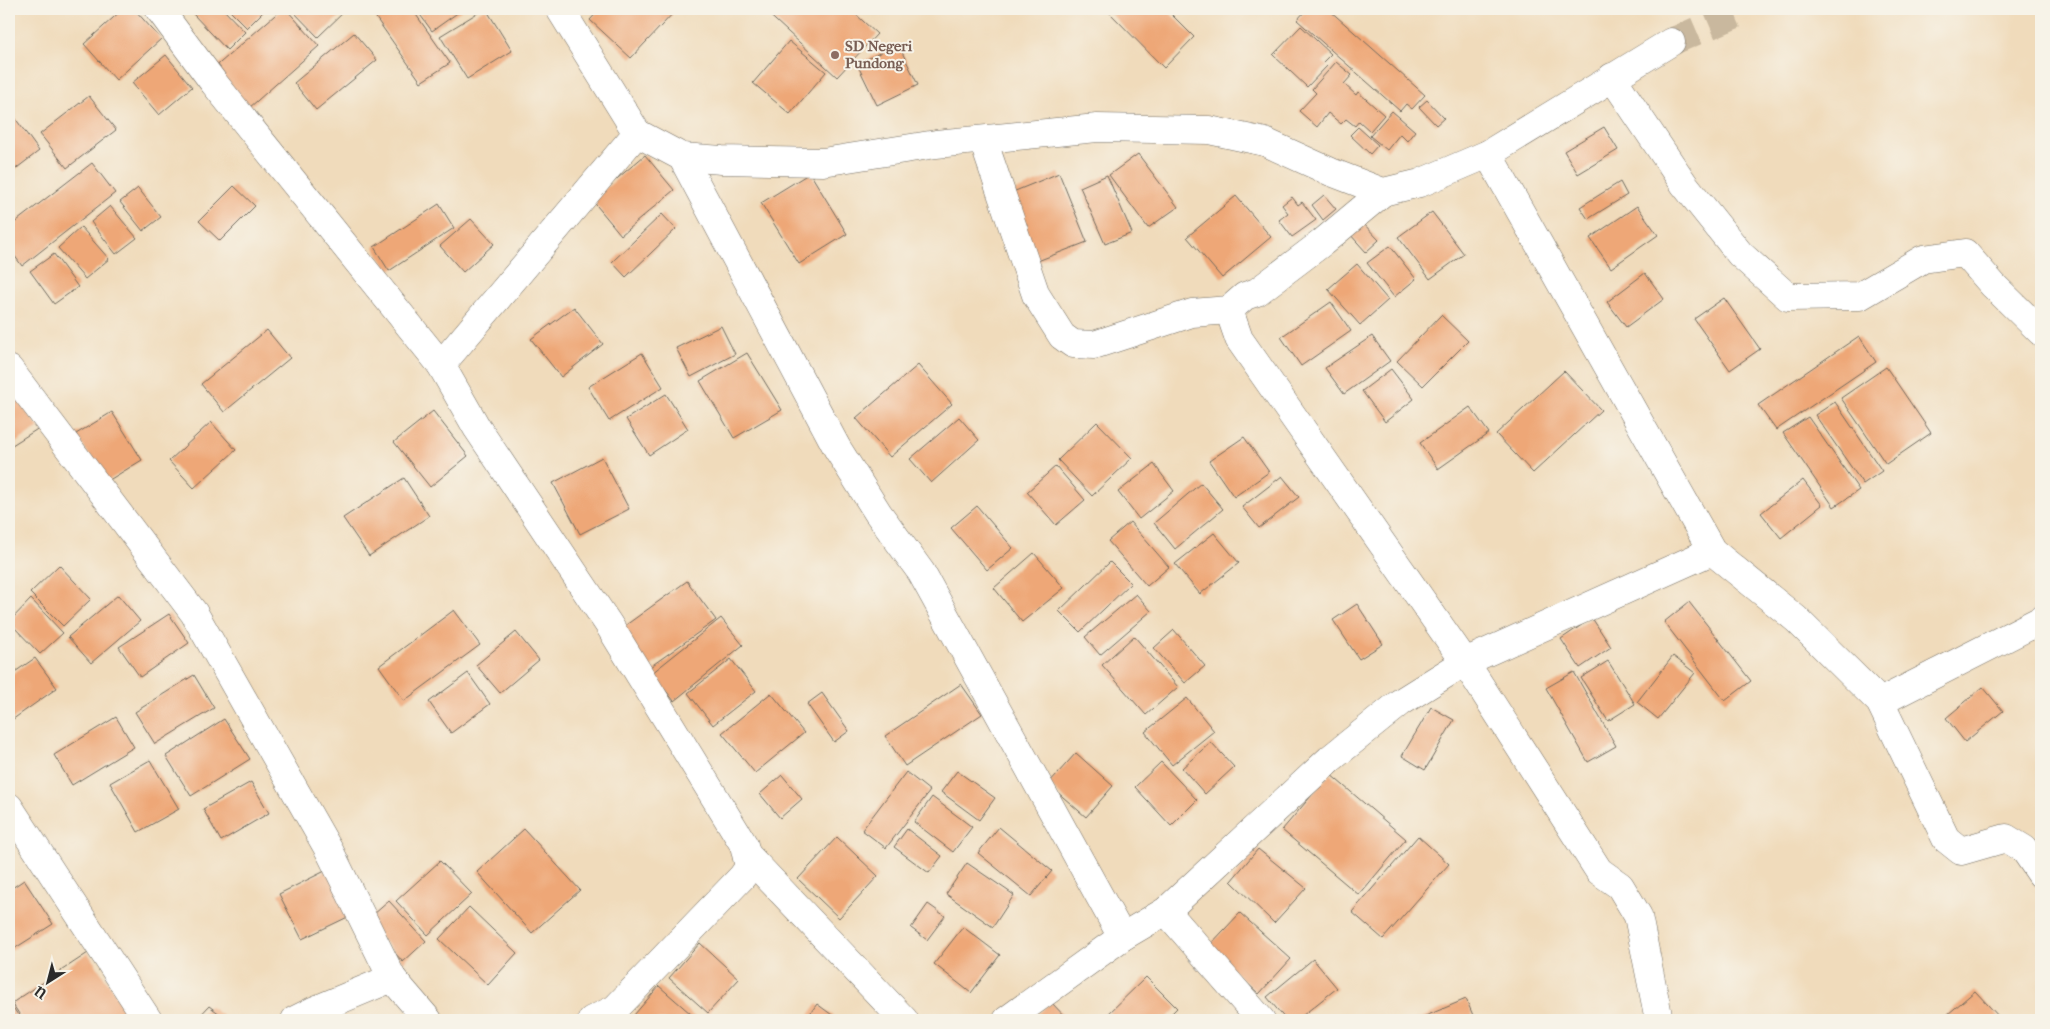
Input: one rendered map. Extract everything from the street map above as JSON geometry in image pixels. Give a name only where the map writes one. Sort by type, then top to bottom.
[{"type":"street","points":[[159,9],[214,83],[441,365],[477,428],[614,634],[744,845],[749,867],[742,877],[611,1016]]},
{"type":"street","points":[[560,9],[637,133],[682,157],[722,160],[823,162],[936,144],[1097,128],[1209,130],[1265,142],[1332,172],[1384,192]]},
{"type":"street","points":[[984,140],[1036,295],[1062,336],[1073,344],[1094,345],[1192,313],[1229,310],[1245,296],[1257,292],[1323,242],[1384,192],[1420,183],[1488,154],[1671,42]]},
{"type":"street","points":[[1612,78],[1684,184],[1740,254],[1788,297],[1860,296],[1923,259],[1965,253],[1992,285],[2041,332]]},
{"type":"street","points":[[441,365],[637,133]]},
{"type":"street","points":[[1488,154],[1712,552],[1796,620],[1880,702],[1946,838],[1961,851],[2006,838],[2024,849],[2041,874]]},
{"type":"street","points":[[682,157],[836,448],[878,513],[921,572],[1122,937]]},
{"type":"street","points":[[1229,310],[1239,339],[1465,662],[1599,871],[1620,886],[1638,916],[1658,1020]]},
{"type":"street","points":[[9,369],[194,613],[330,852],[392,978],[428,1020]]},
{"type":"street","points":[[1007,1020],[1122,937],[1166,911],[1330,759],[1400,702],[1465,662],[1712,552]]},
{"type":"street","points":[[1880,702],[2041,620]]},
{"type":"street","points":[[9,808],[148,1020]]},
{"type":"street","points":[[748,856],[904,1020]]},
{"type":"street","points":[[1166,911],[1261,1020]]},
{"type":"street","points":[[295,1020],[312,1011],[392,978]]},
{"type":"building","points":[[123,9],[134,9],[161,39],[116,80],[84,44]]},
{"type":"building","points":[[199,9],[223,9],[245,32],[227,50],[193,14]]},
{"type":"building","points":[[228,9],[266,9],[247,28]]},
{"type":"building","points":[[282,9],[286,9],[319,46],[249,108],[213,69]]},
{"type":"building","points":[[291,9],[347,9],[318,37]]},
{"type":"building","points":[[390,9],[412,9],[450,63],[421,82],[376,18]]},
{"type":"building","points":[[422,9],[463,9],[432,31],[418,12]]},
{"type":"building","points":[[486,9],[512,51],[467,79],[440,36]]},
{"type":"building","points":[[600,9],[677,9],[631,58],[590,20]]},
{"type":"building","name":"SD Negeri Pundong","points":[[763,9],[850,9],[877,34],[837,77]]},
{"type":"building","points":[[1106,9],[1166,9],[1194,37],[1164,68]]},
{"type":"building","points":[[1307,9],[1328,9],[1425,95],[1412,109],[1406,104],[1400,111],[1297,20]]},
{"type":"building","points":[[1301,26],[1331,54],[1323,62],[1327,66],[1307,87],[1273,55]]},
{"type":"building","points":[[354,33],[377,60],[316,110],[294,83]]},
{"type":"building","points":[[789,41],[826,72],[790,114],[753,83]]},
{"type":"building","points":[[898,44],[918,85],[877,105],[857,64]]},
{"type":"building","points":[[166,55],[192,87],[159,115],[132,83]]},
{"type":"building","points":[[1336,62],[1352,75],[1344,84],[1356,95],[1358,92],[1384,115],[1370,131],[1359,121],[1355,126],[1346,119],[1341,124],[1328,113],[1317,127],[1299,111],[1316,93],[1312,89]]},
{"type":"building","points":[[89,96],[116,130],[67,168],[40,134]]},
{"type":"building","points":[[1427,100],[1444,118],[1436,125],[1419,107]]},
{"type":"building","points":[[1392,111],[1415,131],[1407,141],[1400,134],[1387,150],[1370,136]]},
{"type":"building","points":[[15,118],[39,151],[9,174],[9,123]]},
{"type":"building","points":[[1358,127],[1378,145],[1370,154],[1350,135]]},
{"type":"building","points":[[1604,127],[1618,150],[1578,174],[1564,151]]},
{"type":"building","points":[[1138,154],[1178,207],[1148,228],[1109,175]]},
{"type":"building","points":[[645,155],[674,190],[621,235],[592,200]]},
{"type":"building","points":[[92,163],[115,193],[22,266],[9,248],[9,227]]},
{"type":"building","points":[[810,173],[847,234],[799,264],[761,203]]},
{"type":"building","points":[[1059,173],[1087,242],[1035,262],[1008,194]]},
{"type":"building","points":[[1107,175],[1132,233],[1105,244],[1080,187]]},
{"type":"building","points":[[1620,182],[1627,195],[1588,219],[1580,207]]},
{"type":"building","points":[[234,186],[255,206],[220,241],[199,221]]},
{"type":"building","points":[[138,188],[161,217],[143,231],[120,202]]},
{"type":"building","points":[[1324,195],[1336,209],[1323,220],[1312,205]]},
{"type":"building","points":[[1236,196],[1271,237],[1222,278],[1187,237]]},
{"type":"building","points":[[1292,197],[1298,205],[1302,202],[1316,220],[1292,237],[1279,220],[1288,213],[1282,205]]},
{"type":"building","points":[[439,204],[454,228],[389,271],[374,247]]},
{"type":"building","points":[[110,206],[137,238],[116,254],[91,222]]},
{"type":"building","points":[[1637,206],[1658,235],[1611,268],[1590,238]]},
{"type":"building","points":[[1432,212],[1464,254],[1430,279],[1398,237]]},
{"type":"building","points":[[662,214],[676,229],[626,277],[612,262]]},
{"type":"building","points":[[471,219],[494,244],[463,272],[440,246]]},
{"type":"building","points":[[1361,221],[1379,240],[1366,252],[1349,233]]},
{"type":"building","points":[[81,227],[109,259],[85,279],[58,248]]},
{"type":"building","points":[[1390,246],[1416,279],[1394,297],[1367,263]]},
{"type":"building","points":[[54,254],[78,287],[54,304],[30,271]]},
{"type":"building","points":[[1357,264],[1388,300],[1360,325],[1328,289]]},
{"type":"building","points":[[1645,273],[1664,299],[1626,327],[1607,302]]},
{"type":"building","points":[[1724,298],[1760,349],[1730,370],[1694,319]]},
{"type":"building","points":[[1331,302],[1351,331],[1301,366],[1281,337]]},
{"type":"building","points":[[574,307],[603,344],[561,377],[531,339]]},
{"type":"building","points":[[1441,315],[1468,341],[1423,386],[1397,361]]},
{"type":"building","points":[[721,326],[735,354],[691,377],[676,348]]},
{"type":"building","points":[[267,330],[290,358],[224,412],[201,384]]},
{"type":"building","points":[[1372,336],[1390,361],[1344,394],[1325,368]]},
{"type":"building","points":[[1859,336],[1876,362],[1776,430],[1758,405]]},
{"type":"building","points":[[642,353],[663,387],[609,421],[588,387]]},
{"type":"building","points":[[747,353],[782,410],[734,438],[700,381]]},
{"type":"building","points":[[918,365],[952,404],[890,457],[856,418]]},
{"type":"building","points":[[1886,367],[1931,433],[1886,464],[1841,398]]},
{"type":"building","points":[[1391,369],[1414,399],[1385,422],[1362,391]]},
{"type":"building","points":[[1564,371],[1601,410],[1533,473],[1496,434]]},
{"type":"building","points":[[9,388],[39,428],[9,447]]},
{"type":"building","points":[[666,394],[688,429],[649,455],[626,419]]},
{"type":"building","points":[[1835,402],[1882,471],[1863,484],[1815,415]]},
{"type":"building","points":[[1470,407],[1489,433],[1438,469],[1420,443]]},
{"type":"building","points":[[433,411],[468,456],[430,487],[394,442]]},
{"type":"building","points":[[112,412],[142,460],[106,482],[76,434]]},
{"type":"building","points":[[959,417],[979,440],[931,483],[910,459]]},
{"type":"building","points":[[1808,417],[1859,490],[1834,507],[1783,433]]},
{"type":"building","points":[[211,422],[236,450],[194,488],[169,461]]},
{"type":"building","points":[[1097,422],[1132,458],[1092,496],[1058,460]]},
{"type":"building","points":[[1244,437],[1269,472],[1234,497],[1209,461]]},
{"type":"building","points":[[602,457],[629,509],[580,534],[553,483]]},
{"type":"building","points":[[1154,464],[1174,491],[1139,519],[1118,492]]},
{"type":"building","points":[[1056,466],[1085,500],[1056,525],[1027,492]]},
{"type":"building","points":[[1282,476],[1299,497],[1259,528],[1242,507]]},
{"type":"building","points":[[404,478],[429,516],[369,556],[343,518]]},
{"type":"building","points":[[1803,480],[1822,505],[1781,538],[1761,513]]},
{"type":"building","points":[[1201,483],[1223,509],[1175,549],[1154,523]]},
{"type":"building","points":[[977,506],[1013,548],[987,570],[951,528]]},
{"type":"building","points":[[1130,522],[1169,567],[1147,586],[1108,541]]},
{"type":"building","points":[[1214,533],[1239,563],[1200,594],[1175,564]]},
{"type":"building","points":[[1034,553],[1064,588],[1022,622],[994,588]]},
{"type":"building","points":[[1110,562],[1131,583],[1080,632],[1059,611]]},
{"type":"building","points":[[59,565],[91,599],[63,626],[30,593]]},
{"type":"building","points":[[687,581],[716,620],[647,669],[619,630]]},
{"type":"building","points":[[1136,594],[1151,611],[1100,655],[1085,637]]},
{"type":"building","points":[[118,595],[140,621],[91,663],[68,637]]},
{"type":"building","points":[[31,599],[63,633],[40,654],[9,622]]},
{"type":"building","points":[[1689,602],[1751,681],[1725,701],[1664,622]]},
{"type":"building","points":[[1357,604],[1383,644],[1359,659],[1333,620]]},
{"type":"building","points":[[454,610],[480,645],[404,701],[379,666]]},
{"type":"building","points":[[169,614],[189,643],[140,677],[119,647]]},
{"type":"building","points":[[721,618],[743,645],[674,701],[652,673]]},
{"type":"building","points":[[1592,618],[1611,647],[1580,668],[1561,639]]},
{"type":"building","points":[[1174,630],[1205,666],[1185,683],[1154,648]]},
{"type":"building","points":[[516,632],[539,660],[500,693],[476,665]]},
{"type":"building","points":[[1134,636],[1178,687],[1146,715],[1102,665]]},
{"type":"building","points":[[1673,656],[1695,673],[1658,719],[1637,702]]},
{"type":"building","points":[[35,658],[57,688],[9,722],[9,676]]},
{"type":"building","points":[[731,659],[756,691],[713,725],[688,693]]},
{"type":"building","points":[[1608,661],[1635,704],[1608,721],[1581,678]]},
{"type":"building","points":[[1574,672],[1616,746],[1588,762],[1546,688]]},
{"type":"building","points":[[468,673],[490,704],[451,733],[429,702]]},
{"type":"building","points":[[194,675],[214,708],[155,744],[135,712]]},
{"type":"building","points":[[961,684],[982,714],[905,766],[885,736]]},
{"type":"building","points":[[1983,687],[2003,711],[1965,742],[1946,718]]},
{"type":"building","points":[[771,693],[804,733],[755,773],[722,733]]},
{"type":"building","points":[[822,693],[849,731],[834,742],[807,704]]},
{"type":"building","points":[[1187,698],[1214,731],[1172,765],[1145,732]]},
{"type":"building","points":[[1431,707],[1454,720],[1425,770],[1402,756]]},
{"type":"building","points":[[116,717],[134,747],[72,785],[54,755]]},
{"type":"building","points":[[224,719],[250,759],[191,796],[166,756]]},
{"type":"building","points":[[1211,742],[1234,767],[1205,794],[1182,768]]},
{"type":"building","points":[[1076,753],[1113,786],[1086,817],[1048,784]]},
{"type":"building","points":[[150,760],[179,809],[138,832],[110,783]]},
{"type":"building","points":[[1161,762],[1197,800],[1171,826],[1135,787]]},
{"type":"building","points":[[957,771],[995,798],[979,820],[941,792]]},
{"type":"building","points":[[906,772],[930,791],[886,848],[862,830]]},
{"type":"building","points":[[1330,774],[1406,839],[1359,895],[1282,830]]},
{"type":"building","points":[[782,775],[802,799],[780,818],[760,794]]},
{"type":"building","points":[[251,782],[269,813],[221,841],[203,809]]},
{"type":"building","points":[[932,797],[972,827],[953,852],[914,822]]},
{"type":"building","points":[[999,827],[1052,871],[1031,896],[978,853]]},
{"type":"building","points":[[524,829],[580,890],[532,933],[477,872]]},
{"type":"building","points":[[907,829],[942,856],[929,873],[894,847]]},
{"type":"building","points":[[1418,836],[1449,864],[1383,939],[1352,912]]},
{"type":"building","points":[[837,837],[878,876],[839,918],[798,879]]},
{"type":"building","points":[[1258,849],[1306,888],[1274,923],[1231,881]]},
{"type":"building","points":[[440,861],[472,894],[428,935],[396,901]]},
{"type":"building","points":[[967,863],[1014,895],[993,927],[946,894]]},
{"type":"building","points":[[331,868],[354,914],[302,939],[279,894]]},
{"type":"building","points":[[24,880],[53,924],[9,952],[9,890]]},
{"type":"building","points":[[389,901],[426,941],[403,962],[366,921]]},
{"type":"building","points":[[928,904],[945,916],[927,940],[911,928]]},
{"type":"building","points":[[469,907],[517,953],[488,985],[439,939]]},
{"type":"building","points":[[1240,913],[1291,959],[1259,994],[1208,947]]},
{"type":"building","points":[[963,927],[1000,955],[971,993],[934,964]]},
{"type":"building","points":[[700,943],[739,979],[708,1013],[669,978]]},
{"type":"building","points":[[88,953],[129,1014],[120,1020],[23,1020],[12,1003]]},
{"type":"building","points":[[1313,959],[1337,988],[1297,1020],[1286,1020],[1267,997]]},
{"type":"building","points":[[1146,977],[1177,1008],[1165,1020],[1103,1019]]},
{"type":"building","points":[[659,986],[698,1020],[640,1020],[634,1015]]},
{"type":"building","points":[[1975,991],[2001,1019],[1941,1020]]},
{"type":"building","points":[[1466,999],[1475,1020],[1416,1020]]},
{"type":"building","points":[[9,1001],[21,1020],[9,1020]]},
{"type":"building","points":[[1051,1002],[1068,1020],[1040,1020],[1036,1016]]},
{"type":"building","points":[[817,1004],[839,1020],[805,1020]]},
{"type":"building","points":[[209,1006],[228,1020],[196,1020]]},
{"type":"tunnel","points":[[1671,42],[1748,9]]},
{"type":"place","name":"SD Negeri Pundong","points":[[835,55]]}]
